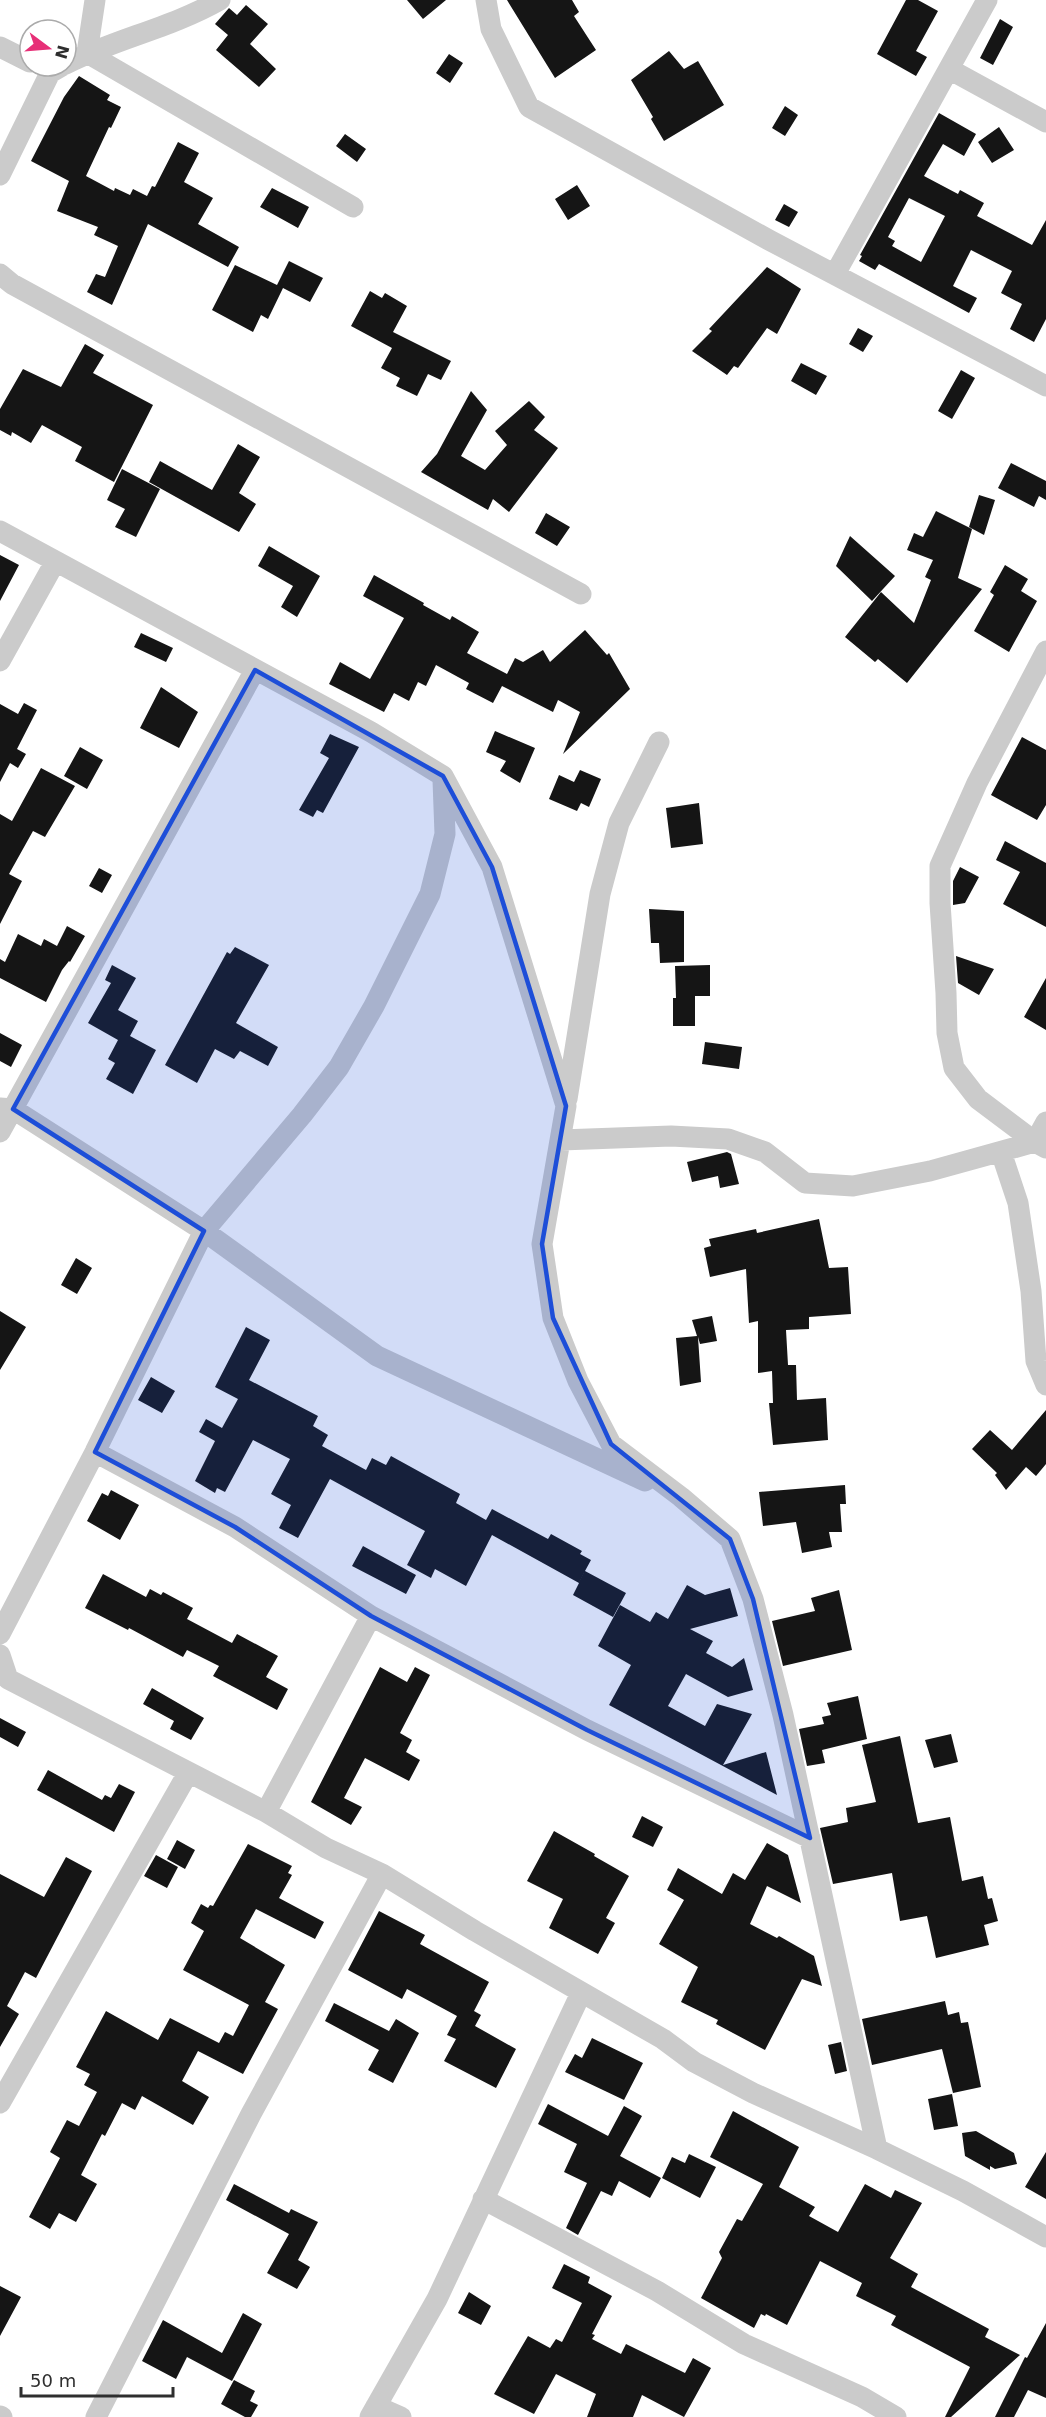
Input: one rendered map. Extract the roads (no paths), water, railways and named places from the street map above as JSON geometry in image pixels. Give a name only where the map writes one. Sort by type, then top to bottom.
[{"type":"street","points":[[87,53],[95,0]]},
{"type":"street","points":[[78,57],[190,15],[219,0]]},
{"type":"street","points":[[486,0],[490,29],[529,107],[925,324],[1046,386]]},
{"type":"street","points":[[835,274],[987,0]]},
{"type":"street","points":[[0,47],[18,56]]},
{"type":"street","points":[[87,53],[353,207]]},
{"type":"street","points":[[949,69],[1046,122]]},
{"type":"street","points":[[0,175],[48,78]]},
{"type":"street","points":[[0,274],[12,284],[581,594]]},
{"type":"street","points":[[0,531],[371,732],[443,776],[492,867],[566,1106]]},
{"type":"street","points":[[0,661],[56,562]]},
{"type":"street","points":[[1040,1145],[978,1099],[954,1068],[947,1033],[940,866],[977,783],[1046,651]]},
{"type":"street","points":[[0,1132],[6,1108],[255,670]]},
{"type":"street","points":[[659,742],[619,823],[600,894],[542,1244],[553,1318],[578,1381],[611,1444],[681,1497],[730,1539],[738,1559],[753,1599],[780,1705],[877,2149]]},
{"type":"street","points":[[0,1634],[95,1452],[204,1231],[302,1115],[339,1067],[374,1006],[429,894],[445,834],[443,776]]},
{"type":"street","points":[[6,1108],[204,1231],[377,1356],[681,1497]]},
{"type":"street","points":[[1040,1145],[1046,1122]]},
{"type":"street","points":[[561,1140],[671,1136],[728,1139],[765,1152],[805,1183],[853,1186],[930,1171],[1001,1152],[1040,1145]]},
{"type":"street","points":[[1001,1152],[1018,1203],[1030,1291],[1036,1361],[1046,1385]]},
{"type":"street","points":[[95,1452],[235,1527],[371,1616],[587,1730],[810,1838]]},
{"type":"street","points":[[266,1812],[371,1616]]},
{"type":"street","points":[[0,1655],[8,1679],[266,1812],[326,1848],[382,1874],[581,1993],[663,2039],[694,2062],[753,2093],[963,2191],[1046,2237]]},
{"type":"street","points":[[0,2103],[188,1773]]},
{"type":"street","points":[[96,2417],[251,2114],[382,1874]]},
{"type":"street","points":[[400,2417],[373,2412],[437,2300],[581,1993]]},
{"type":"street","points":[[483,2199],[657,2291],[744,2344],[862,2397],[896,2417]]}]
